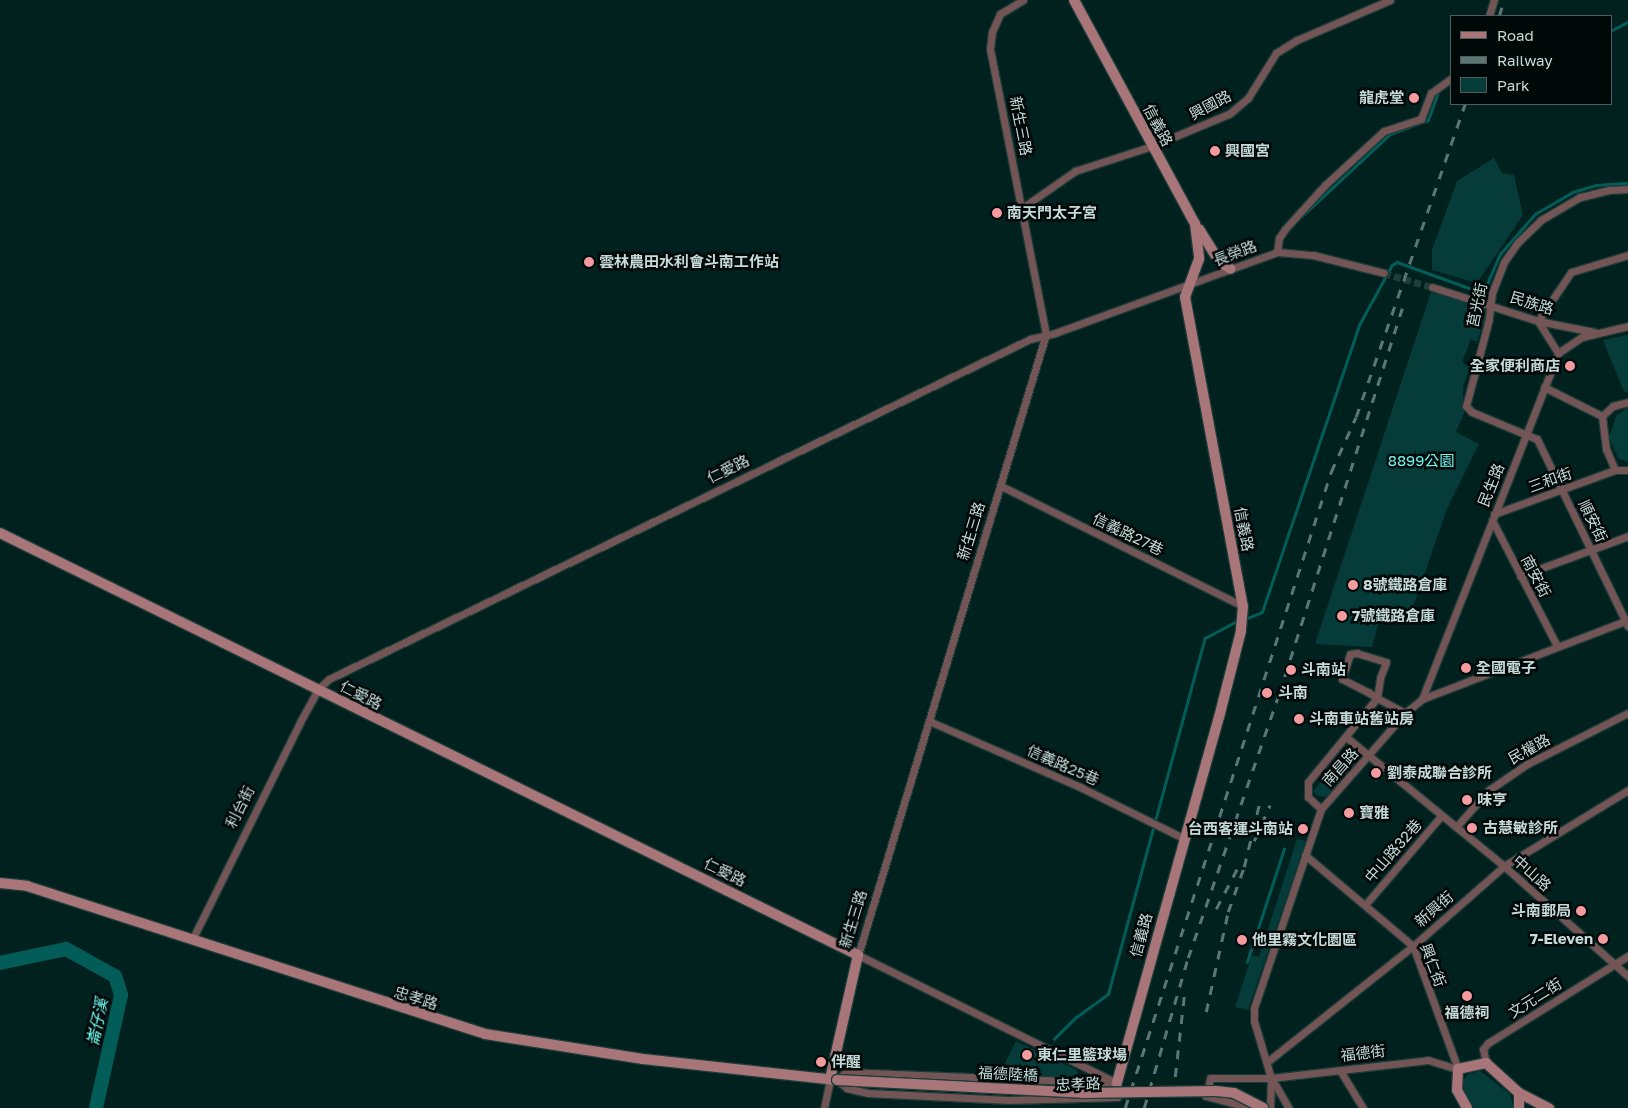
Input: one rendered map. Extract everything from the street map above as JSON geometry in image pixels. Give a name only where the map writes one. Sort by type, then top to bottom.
[{"type":"main road","name":"信義路","points":[[1074,0],[1195,224],[1199,259],[1198,269],[1188,286],[1185,297],[1193,350],[1243,606],[1241,631],[1117,1084]]},
{"type":"main road","points":[[1195,224],[1219,261],[1230,269]]},
{"type":"main road","name":"仁愛路","points":[[0,533],[858,955]]},
{"type":"main road","name":"忠孝路","points":[[0,883],[27,886],[485,1034],[643,1060],[833,1079]]},
{"type":"main road","name":"新生三路","points":[[833,1079],[858,955]]},
{"type":"main road","points":[[1486,1063],[1518,1093],[1549,1108]]},
{"type":"main road","name":"福德街","points":[[1458,1069],[1486,1063]]},
{"type":"main road","points":[[1458,1069],[1455,1082],[1462,1107]]},
{"type":"main road","name":"福德陸橋","points":[[833,1079],[1082,1093],[1216,1091],[1234,1093],[1263,1108]]},
{"type":"main road","points":[[1518,1093],[1518,1108]]},
{"type":"street","name":"新生三路","points":[[858,955],[1046,334],[990,49],[992,32],[1000,14],[1023,0]]},
{"type":"street","name":"興國路","points":[[1022,208],[1075,171],[1152,146],[1237,109],[1254,90],[1276,53],[1285,46],[1390,0]]},
{"type":"street","points":[[1489,15],[1494,0]]},
{"type":"street","name":"長榮路","points":[[1046,334],[1188,286],[1276,252],[1279,238],[1285,229],[1325,186],[1384,132],[1421,119],[1431,93],[1450,79]]},
{"type":"street","name":"莒光街","points":[[1527,432],[1472,412],[1466,406],[1492,293],[1504,262],[1532,226],[1580,197],[1609,190],[1628,189]]},
{"type":"street","points":[[1276,252],[1313,255],[1384,273]]},
{"type":"street","points":[[1628,255],[1571,272],[1538,321],[1558,353],[1582,338],[1628,326]]},
{"type":"street","name":"民族路","points":[[1432,287],[1490,304],[1538,321],[1597,333]]},
{"type":"street","name":"仁愛路","points":[[318,690],[329,680],[574,560],[1030,338],[1046,334]]},
{"type":"street","name":"民生路","points":[[1422,699],[1558,353]]},
{"type":"street","points":[[1544,387],[1602,416]]},
{"type":"street","points":[[1602,416],[1614,406],[1628,402]]},
{"type":"street","points":[[1602,416],[1606,448],[1614,470],[1628,470]]},
{"type":"street","name":"順安街","points":[[1527,432],[1537,439],[1627,622]]},
{"type":"street","name":"三和街","points":[[1493,517],[1614,470]]},
{"type":"street","name":"信義路27巷","points":[[1001,486],[1243,606]]},
{"type":"street","name":"南安街","points":[[1493,517],[1520,576],[1557,646]]},
{"type":"street","points":[[1520,576],[1628,536]]},
{"type":"street","name":"南昌路","points":[[1271,1078],[1254,1021],[1254,1008],[1322,808],[1405,713],[1422,699],[1557,646],[1627,622]]},
{"type":"street","points":[[1322,808],[1308,797],[1308,782],[1377,698],[1380,678],[1386,662],[1357,653],[1350,654],[1342,679],[1377,698],[1405,713]]},
{"type":"street","name":"利台街","points":[[192,940],[253,812],[318,690]]},
{"type":"street","name":"民權路","points":[[1456,827],[1488,790],[1527,764],[1628,713]]},
{"type":"street","name":"信義路25巷","points":[[929,721],[1082,788],[1183,838]]},
{"type":"street","name":"中山路","points":[[1346,737],[1504,866],[1628,976]]},
{"type":"street","name":"新興街","points":[[1267,1062],[1412,946],[1504,866],[1628,790]]},
{"type":"street","name":"中山路32巷","points":[[1365,905],[1442,816]]},
{"type":"street","name":"興仁街","points":[[1306,855],[1412,946],[1458,1069]]},
{"type":"street","name":"仁愛路","points":[[858,955],[1117,1084]]},
{"type":"street","points":[[1615,964],[1628,956]]},
{"type":"street","name":"文元二街","points":[[1486,1063],[1483,1049],[1488,1043],[1615,964]]},
{"type":"street","name":"福德街","points":[[1252,1108],[1206,1096],[1210,1078],[1271,1078],[1341,1072],[1428,1060],[1458,1069]]},
{"type":"street","name":"忠孝路","points":[[846,1072],[1117,1084],[1117,1097],[1009,1100],[868,1093],[847,1088],[833,1079],[846,1072]]},
{"type":"street","points":[[1341,1072],[1363,1108]]},
{"type":"street","points":[[1270,1108],[1271,1078]]},
{"type":"street","points":[[1271,1078],[1289,1108]]},
{"type":"street","points":[[824,1108],[833,1079]]},
{"type":"green space","points":[[1494,158],[1502,173],[1514,175],[1523,215],[1477,283],[1432,270],[1432,250],[1457,181]]},
{"type":"green space","name":"8899公園","points":[[1431,292],[1488,309],[1477,342],[1471,339],[1462,362],[1470,368],[1463,387],[1464,413],[1456,432],[1479,444],[1447,509],[1408,621],[1381,614],[1372,647],[1315,644]]},
{"type":"green space","points":[[1628,335],[1628,391],[1624,392],[1603,340]]},
{"type":"green space","points":[[1628,407],[1628,462],[1618,458],[1609,438],[1616,416]]},
{"type":"green space","points":[[1348,752],[1353,752],[1359,762],[1327,797],[1318,796],[1313,791]]},
{"type":"green space","points":[[1297,839],[1306,841],[1248,1010],[1235,1007],[1252,955],[1259,957]]},
{"type":"green space","name":"東仁里籃球場","points":[[1016,1041],[1077,1070],[1079,1079],[998,1077]]},
{"type":"green space","points":[[1480,1071],[1510,1094],[1514,1108],[1473,1108],[1463,1093],[1462,1082],[1468,1074]]},
{"type":"waterway","points":[[1613,30],[1628,22]]},
{"type":"waterway","points":[[1301,217],[1390,134],[1428,120],[1439,90]]},
{"type":"waterway","points":[[1245,619],[1262,612],[1359,325],[1392,265],[1397,262],[1483,293],[1500,254],[1535,214],[1573,192],[1596,185],[1628,183]]},
{"type":"waterway","points":[[1054,1039],[1075,1018],[1108,994],[1205,638],[1239,620]]},
{"type":"waterway","points":[[1247,962],[1284,849]]},
{"type":"waterway","name":"崙仔溪","points":[[0,963],[66,949],[115,976],[121,995],[96,1108]]},
{"type":"tunnel","points":[[1384,273],[1432,287]]},
{"type":"railway","points":[[1499,15],[1504,0]]},
{"type":"railway","points":[[1125,1108],[1331,472],[1356,417],[1465,105]]},
{"type":"railway","points":[[1144,1108],[1188,958],[1279,694],[1402,308]]},
{"type":"railway","points":[[1206,1012],[1228,912],[1244,867],[1260,801]]},
{"type":"railway","points":[[1254,841],[1270,805]]},
{"type":"railway","points":[[1216,909],[1237,869]]},
{"type":"railway","points":[[1175,1077],[1184,997]]},
{"type":"place","name":"龍虎堂","points":[[1414,98]]},
{"type":"place","name":"興國宮","points":[[1215,151]]},
{"type":"place","name":"南天門太子宮","points":[[997,213]]},
{"type":"place","name":"雲林農田水利會斗南工作站","points":[[589,262]]},
{"type":"place","name":"全家便利商店","points":[[1570,366]]},
{"type":"place","name":"8號鐵路倉庫","points":[[1353,585]]},
{"type":"place","name":"7號鐵路倉庫","points":[[1342,616]]},
{"type":"place","name":"全國電子","points":[[1466,668]]},
{"type":"place","name":"斗南站","points":[[1291,670]]},
{"type":"place","name":"斗南","points":[[1267,693]]},
{"type":"place","name":"斗南車站舊站房","points":[[1299,719]]},
{"type":"place","name":"劉泰成聯合診所","points":[[1376,773]]},
{"type":"place","name":"味亨","points":[[1467,800]]},
{"type":"place","name":"寶雅","points":[[1349,813]]},
{"type":"place","name":"古慧敏診所","points":[[1472,828]]},
{"type":"place","name":"台西客運斗南站","points":[[1303,829]]},
{"type":"place","name":"斗南郵局","points":[[1581,911]]},
{"type":"place","name":"7-Eleven","points":[[1603,939]]},
{"type":"place","name":"他里霧文化園區","points":[[1242,940]]},
{"type":"place","name":"福德祠","points":[[1467,996]]},
{"type":"place","name":"東仁里籃球場","points":[[1027,1055]]},
{"type":"place","name":"伴醒","points":[[821,1062]]}]
